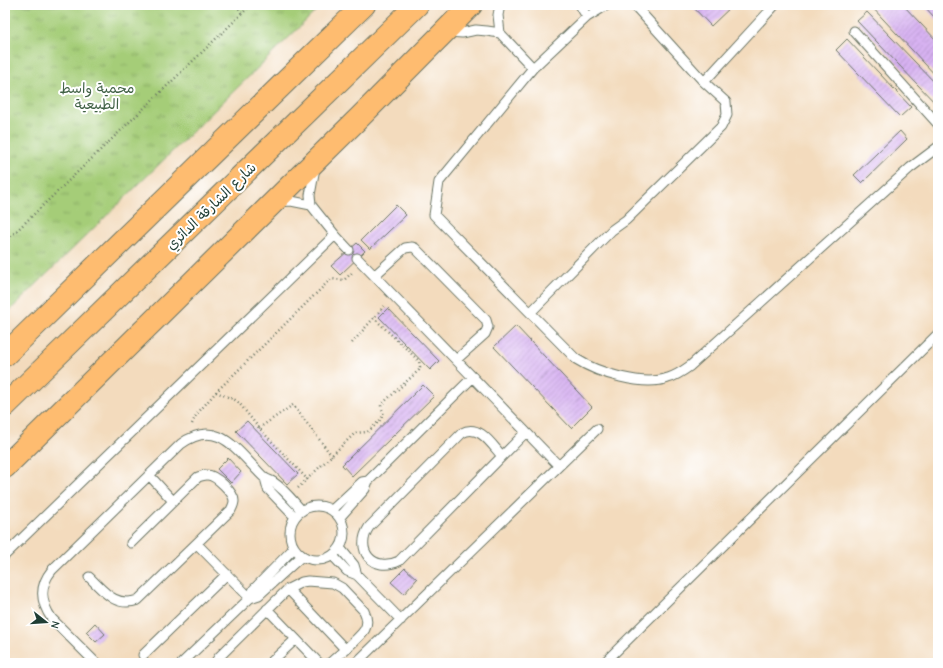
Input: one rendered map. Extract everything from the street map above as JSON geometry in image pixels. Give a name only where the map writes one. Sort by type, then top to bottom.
[{"type":"highway","points":[[5,355],[364,5]]},
{"type":"highway","name":"شارع الشارقة الدائري","points":[[5,406],[417,5]]},
{"type":"highway","points":[[5,467],[274,202],[471,5]]},
{"type":"lane","points":[[500,5],[498,15],[500,34]]},
{"type":"lane","points":[[580,5],[587,17]]},
{"type":"lane","points":[[607,5],[587,17],[533,68],[439,182],[434,215],[576,359],[588,366],[609,374],[644,381],[656,381],[680,373],[690,366],[910,168],[938,147]]},
{"type":"lane","points":[[531,312],[612,230],[626,220],[721,127],[727,115],[726,102],[704,82],[636,7],[632,5]]},
{"type":"lane","points":[[704,82],[775,5]]},
{"type":"lane","points":[[444,32],[462,33],[476,30],[500,34],[533,68]]},
{"type":"lane","points":[[854,31],[938,124]]},
{"type":"lane","points":[[316,160],[312,178],[311,205],[334,235],[349,250]]},
{"type":"lane","points":[[274,202],[291,201],[311,205]]},
{"type":"lane","points":[[5,555],[334,235]]},
{"type":"lane","points":[[374,276],[405,248],[412,247],[417,250],[486,320],[488,327],[485,334],[456,360]]},
{"type":"lane","points":[[360,261],[559,466]]},
{"type":"lane","points":[[604,663],[938,334]]},
{"type":"lane","points":[[332,510],[360,484],[368,480],[473,377]]},
{"type":"lane","points":[[356,663],[597,429]]},
{"type":"lane","points":[[502,456],[477,431],[469,430],[462,433],[369,527],[363,540],[366,554],[371,560],[378,564],[385,565],[399,562],[526,432]]},
{"type":"lane","points":[[96,663],[46,611],[42,594],[46,577],[149,475],[189,438],[206,434],[224,438],[265,478],[274,482],[302,510]]},
{"type":"lane","points":[[149,475],[173,502]]},
{"type":"lane","points":[[89,576],[112,598],[124,603],[138,600],[231,510],[234,501],[233,496],[216,478],[207,475],[198,477],[131,543]]},
{"type":"lane","points":[[265,478],[268,489],[295,517]]},
{"type":"lane","points":[[340,517],[365,489],[368,480]]},
{"type":"lane","points":[[309,507],[325,507],[332,510],[340,517],[344,524],[344,541],[333,556],[325,560],[310,560],[302,556],[294,548],[291,541],[291,525],[295,517],[302,510],[309,507]]},
{"type":"lane","points":[[197,544],[250,598]]},
{"type":"lane","points":[[187,661],[250,598],[254,589],[294,548]]},
{"type":"lane","points":[[340,548],[354,565],[357,575]]},
{"type":"lane","points":[[250,598],[259,595],[302,556]]},
{"type":"lane","points":[[333,556],[347,571],[357,575],[401,620]]},
{"type":"lane","points":[[143,655],[227,574]]},
{"type":"lane","points":[[220,661],[267,609],[288,589],[297,583],[308,581],[333,583],[342,588],[364,610],[367,619],[363,632],[330,663]]},
{"type":"lane","points":[[288,589],[345,649]]},
{"type":"lane","points":[[267,609],[319,663]]},
{"type":"lane","points":[[270,663],[296,639]]},
{"type":"path","points":[[237,5],[242,14]]},
{"type":"path","points":[[5,242],[251,5]]},
{"type":"path","points":[[189,438],[196,415],[216,392],[332,279],[346,279],[360,261]]},
{"type":"path","points":[[352,343],[394,296]]},
{"type":"path","points":[[288,497],[308,480],[355,433],[367,432],[383,417],[381,406],[419,370],[419,361],[374,318]]},
{"type":"path","points":[[216,392],[239,403],[308,480]]},
{"type":"path","points":[[260,428],[293,405],[332,456]]},
{"type":"green space","name":"محمية واسط الطبيعية","points":[[5,5],[322,5],[5,315]]},
{"type":"building","points":[[691,5],[733,5],[711,26]]},
{"type":"building","points":[[870,5],[903,5],[938,42],[938,78]]},
{"type":"building","points":[[923,5],[938,5],[938,18],[936,19]]},
{"type":"building","points":[[867,12],[938,86],[938,106],[857,21]]},
{"type":"building","points":[[847,39],[911,107],[900,117],[836,50]]},
{"type":"building","points":[[900,131],[907,139],[862,183],[854,175]]},
{"type":"building","points":[[396,205],[406,215],[370,249],[361,240]]},
{"type":"building","points":[[357,243],[365,251],[340,275],[331,266]]},
{"type":"building","points":[[388,308],[439,361],[430,370],[379,317]]},
{"type":"building","points":[[516,326],[592,407],[571,428],[494,347]]},
{"type":"building","points":[[423,385],[434,396],[352,476],[342,465]]},
{"type":"building","points":[[247,421],[298,474],[287,484],[236,431]]},
{"type":"building","points":[[228,458],[241,472],[231,483],[217,469]]},
{"type":"building","points":[[405,568],[417,579],[404,594],[391,582]]},
{"type":"building","points":[[95,623],[105,634],[96,642],[86,632]]}]
